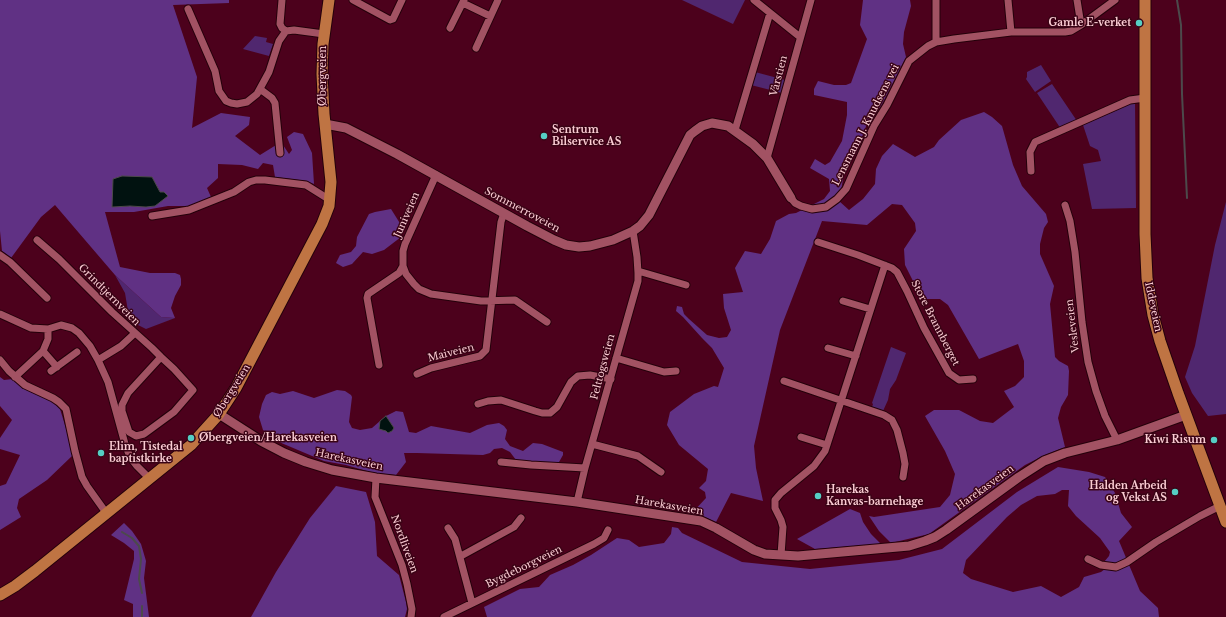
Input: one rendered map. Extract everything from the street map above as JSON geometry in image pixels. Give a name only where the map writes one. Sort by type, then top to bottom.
[{"type":"main road","name":"Øbergveien","points":[[0,595],[25,579],[191,445],[219,414],[236,388],[322,224],[330,200],[332,182],[325,124],[322,74],[324,34],[329,0]]},
{"type":"main road","name":"Iddeveien","points":[[1145,0],[1145,234],[1147,278],[1156,327],[1178,393],[1226,522]]},
{"type":"street","points":[[282,0],[280,24],[286,32]]},
{"type":"street","points":[[353,0],[390,20],[393,19],[402,0]]},
{"type":"street","points":[[476,48],[498,0]]},
{"type":"street","points":[[754,0],[800,37]]},
{"type":"street","name":"Vårstien","points":[[767,158],[811,0]]},
{"type":"street","points":[[936,0],[936,42]]},
{"type":"street","points":[[1008,0],[1011,32]]},
{"type":"street","points":[[1077,0],[1081,24]]},
{"type":"street","name":"Lensmann J. Knudsens vei","points":[[791,198],[795,203],[812,209],[826,207],[837,199],[846,189],[874,126],[910,61],[920,51],[936,42],[974,36],[1011,32],[1070,31],[1115,0]]},
{"type":"street","points":[[450,28],[464,2],[490,16]]},
{"type":"street","points":[[188,9],[215,71],[221,97],[231,103],[242,104],[253,98],[260,89],[269,72],[279,41],[286,32],[294,30],[324,34]]},
{"type":"street","points":[[735,130],[770,13]]},
{"type":"street","points":[[260,89],[272,98],[275,103],[280,153]]},
{"type":"street","points":[[1031,171],[1030,152],[1035,142],[1130,100],[1145,98]]},
{"type":"street","name":"Sommerroveien","points":[[325,124],[346,128],[397,154],[554,240],[566,245],[590,246],[613,240],[633,231],[645,221],[687,141],[695,130],[712,123],[720,123],[735,130],[753,144],[767,158],[791,198]]},
{"type":"street","name":"Juniveien","points":[[403,266],[403,251],[405,244],[436,175]]},
{"type":"street","points":[[152,216],[189,210],[234,192],[249,182],[256,180],[306,185],[330,200]]},
{"type":"street","name":"Vesleveien","points":[[1065,206],[1070,221],[1075,252],[1082,322],[1088,362],[1105,416],[1117,440]]},
{"type":"street","name":"Maiveien","points":[[417,374],[431,368],[477,358],[484,354],[486,350],[501,222],[504,213]]},
{"type":"street","name":"Felttogsveien","points":[[578,502],[585,468],[636,288],[638,271],[633,231]]},
{"type":"street","name":"Grindtjernveien","points":[[37,240],[59,259],[135,333],[121,346],[98,360]]},
{"type":"street","name":"Store Brannberget","points":[[818,242],[885,265],[897,272],[948,374],[959,380],[973,379]]},
{"type":"street","points":[[0,255],[10,262],[47,298]]},
{"type":"street","points":[[781,555],[783,527],[775,508],[775,500],[780,493],[814,466],[825,451],[885,265]]},
{"type":"street","points":[[403,266],[406,274],[414,284],[419,289],[431,294],[481,301],[514,300],[547,322]]},
{"type":"street","points":[[379,365],[367,298],[371,291],[399,272],[403,266]]},
{"type":"street","points":[[638,271],[686,285]]},
{"type":"street","points":[[843,301],[870,309]]},
{"type":"street","points":[[0,314],[31,328],[48,329],[61,325],[68,326],[76,330],[98,360],[112,394],[128,452],[133,461],[150,479]]},
{"type":"street","points":[[15,377],[43,351],[48,339],[48,329]]},
{"type":"street","points":[[135,333],[161,357],[193,390],[174,412],[144,434],[136,436],[129,432],[122,411],[122,405],[128,393],[161,357]]},
{"type":"street","points":[[828,348],[856,356]]},
{"type":"street","points":[[43,351],[54,369],[77,352]]},
{"type":"street","points":[[616,358],[664,372],[676,371]]},
{"type":"street","points":[[0,360],[15,377],[25,385],[53,398],[66,409],[82,477],[107,514]]},
{"type":"street","points":[[478,404],[488,401],[501,400],[542,413],[550,413],[557,407],[571,382],[578,376],[590,375],[611,378]]},
{"type":"street","points":[[784,381],[884,415],[894,424],[905,464],[903,477]]},
{"type":"street","name":"Harekasveien","points":[[219,414],[261,441],[306,462],[332,470],[376,478],[578,502],[701,521],[754,550],[765,554],[798,556],[909,546],[925,541],[936,537],[1019,477],[1044,461],[1065,453],[1117,440],[1186,415]]},
{"type":"street","points":[[801,438],[827,445]]},
{"type":"street","points":[[592,444],[638,456],[661,472]]},
{"type":"street","points":[[501,462],[585,468]]},
{"type":"street","name":"Nordliveien","points":[[376,478],[375,497],[402,565],[410,595],[412,617]]},
{"type":"street","points":[[1088,559],[1101,564],[1116,567],[1127,562],[1156,542],[1200,516],[1220,506]]},
{"type":"street","points":[[461,556],[514,527],[521,518]]},
{"type":"street","points":[[448,528],[455,539],[461,556],[472,604]]},
{"type":"street","name":"Bygdeborgveien","points":[[444,617],[594,544],[604,538],[608,530]]},
{"type":"shaded area","points":[[0,0],[229,0],[229,3],[173,5],[197,77],[192,128],[221,113],[250,117],[249,125],[235,136],[260,155],[281,142],[289,154],[292,150],[287,137],[294,132],[303,134],[312,153],[314,184],[307,181],[275,177],[273,165],[263,163],[258,169],[242,165],[218,164],[218,178],[207,188],[211,197],[192,206],[168,206],[134,212],[105,212],[120,267],[150,273],[175,273],[180,275],[181,285],[171,308],[175,318],[161,317],[115,275],[55,205],[41,217],[11,258],[2,251],[0,231]],"holes":[[[143,177],[152,177],[160,192],[146,207],[112,207]]]},
{"type":"shaded area","points":[[682,0],[745,0],[733,24]]},
{"type":"shaded area","points":[[863,0],[910,0],[911,6],[904,32],[903,44],[906,57],[881,106],[868,121],[856,153],[844,174],[839,201],[849,210],[863,199],[875,184],[876,169],[882,156],[893,144],[915,157],[934,147],[939,140],[961,120],[984,112],[992,117],[1002,126],[1013,165],[1022,186],[1046,214],[1048,222],[1044,228],[1040,244],[1040,254],[1054,286],[1050,304],[1055,357],[1068,366],[1069,371],[1068,395],[1061,407],[1058,418],[1065,447],[1025,465],[929,534],[891,543],[879,531],[869,516],[874,517],[940,507],[950,495],[955,474],[945,451],[925,416],[934,410],[959,410],[980,421],[993,423],[1014,407],[1004,391],[1015,386],[1024,377],[1024,361],[1018,344],[979,359],[948,305],[940,299],[922,299],[905,265],[904,249],[916,231],[915,223],[902,205],[892,204],[867,225],[822,221],[780,330],[754,446],[756,468],[763,501],[731,493],[716,522],[693,512],[706,498],[705,492],[699,488],[706,481],[708,469],[679,445],[667,425],[670,412],[694,394],[714,386],[718,387],[724,368],[712,348],[676,311],[677,306],[682,307],[684,314],[707,335],[719,338],[727,337],[731,330],[724,308],[723,294],[743,292],[735,268],[745,251],[761,254],[770,239],[776,221],[824,199],[830,191],[829,179],[810,168],[815,159],[825,165],[830,162],[842,141],[847,115],[847,102],[814,95],[814,89],[818,81],[834,85],[846,85],[851,83],[867,39],[860,25]]},
{"type":"shaded area","points":[[255,36],[267,38],[266,42],[273,44],[269,56],[243,49]]},
{"type":"shaded area","points":[[1041,65],[1051,81],[1035,92],[1026,79],[1027,72]]},
{"type":"shaded area","points":[[755,72],[785,80],[782,93],[751,85]]},
{"type":"shaded area","points":[[1052,84],[1077,121],[1061,129],[1037,93]]},
{"type":"shaded area","points":[[1135,102],[1136,208],[1092,209],[1083,164],[1101,161],[1098,150],[1090,146],[1083,125]]},
{"type":"shaded area","points":[[122,176],[152,177],[160,192],[164,192],[168,196],[155,206],[112,207],[113,179]]},
{"type":"shaded area","points":[[1226,202],[1226,414],[1208,416],[1192,393],[1185,377],[1195,346],[1215,245]]},
{"type":"shaded area","points":[[391,209],[401,225],[401,237],[384,250],[372,254],[363,252],[352,264],[343,267],[336,263],[340,255],[351,252],[356,246],[357,237],[369,214]]},
{"type":"shaded area","points":[[115,275],[161,317],[175,318],[146,329],[138,325],[128,311],[125,293]]},
{"type":"shaded area","points":[[891,347],[906,353],[896,380],[890,389],[888,400],[883,411],[872,407],[872,403]]},
{"type":"shaded area","points":[[0,377],[4,380],[13,379],[23,388],[51,401],[60,409],[68,435],[72,456],[47,480],[19,499],[17,508],[21,517],[0,530],[0,486],[6,484],[20,455],[0,449],[0,438],[12,420],[0,406]]},
{"type":"shaded area","points":[[337,390],[345,391],[352,397],[349,422],[352,428],[360,430],[372,428],[380,421],[394,428],[386,416],[396,411],[403,412],[409,432],[416,433],[431,426],[470,433],[487,425],[499,423],[507,430],[505,439],[510,446],[523,451],[533,443],[542,444],[563,452],[563,455],[559,462],[542,462],[516,460],[510,452],[502,448],[494,449],[490,453],[483,455],[404,453],[406,462],[396,475],[374,473],[346,465],[324,461],[279,442],[263,430],[259,417],[266,395],[272,392],[280,394],[293,391],[314,398]]},
{"type":"shaded area","points":[[386,416],[394,428],[388,433],[379,429],[380,421]]},
{"type":"shaded area","points":[[1058,467],[1089,472],[1105,477],[1115,493],[1121,513],[1132,527],[1119,541],[1140,591],[1158,608],[1159,617],[487,617],[484,607],[520,589],[539,587],[550,575],[573,565],[617,538],[629,540],[639,547],[664,543],[671,534],[672,527],[678,528],[682,533],[742,562],[810,569],[899,560],[942,549],[1017,492]],"holes":[[[1062,490],[1069,490],[1068,506],[1076,516],[1100,538],[1110,552],[1109,556],[1104,562],[1105,569],[1101,572],[1084,577],[1079,587],[1061,597],[1041,586],[1013,592],[971,579],[963,573],[966,560],[1007,517],[1021,505],[1037,496],[1055,494]]]},
{"type":"shaded area","points":[[336,486],[366,492],[375,522],[377,556],[399,575],[407,609],[405,617],[251,617],[276,572],[310,518]]},
{"type":"shaded area","points":[[850,509],[860,513],[863,522],[871,534],[881,544],[815,549],[797,539]]},
{"type":"shaded area","points":[[124,523],[141,544],[146,561],[144,578],[149,617],[133,617],[133,604],[124,600],[134,559],[134,551],[111,535]]},
{"type":"waterway","points":[[1177,0],[1181,25],[1182,94],[1187,198]]},
{"type":"waterway","points":[[122,532],[132,538],[139,546],[141,559],[139,579],[142,593]]},
{"type":"waterway","points":[[142,606],[142,617]]},
{"type":"place","name":"Gamle E-verket","points":[[1139,23]]},
{"type":"place","name":"Sentrum Bilservice AS","points":[[544,136]]},
{"type":"place","name":"Øbergveien/Harekasveien","points":[[191,438]]},
{"type":"place","name":"Kiwi Risum","points":[[1214,440]]},
{"type":"place","name":"Elim, Tistedal baptistkirke","points":[[101,453]]},
{"type":"place","name":"Halden Arbeid og Vekst AS","points":[[1175,492]]},
{"type":"place","name":"Harekas Kanvas-barnehage","points":[[818,496]]}]
